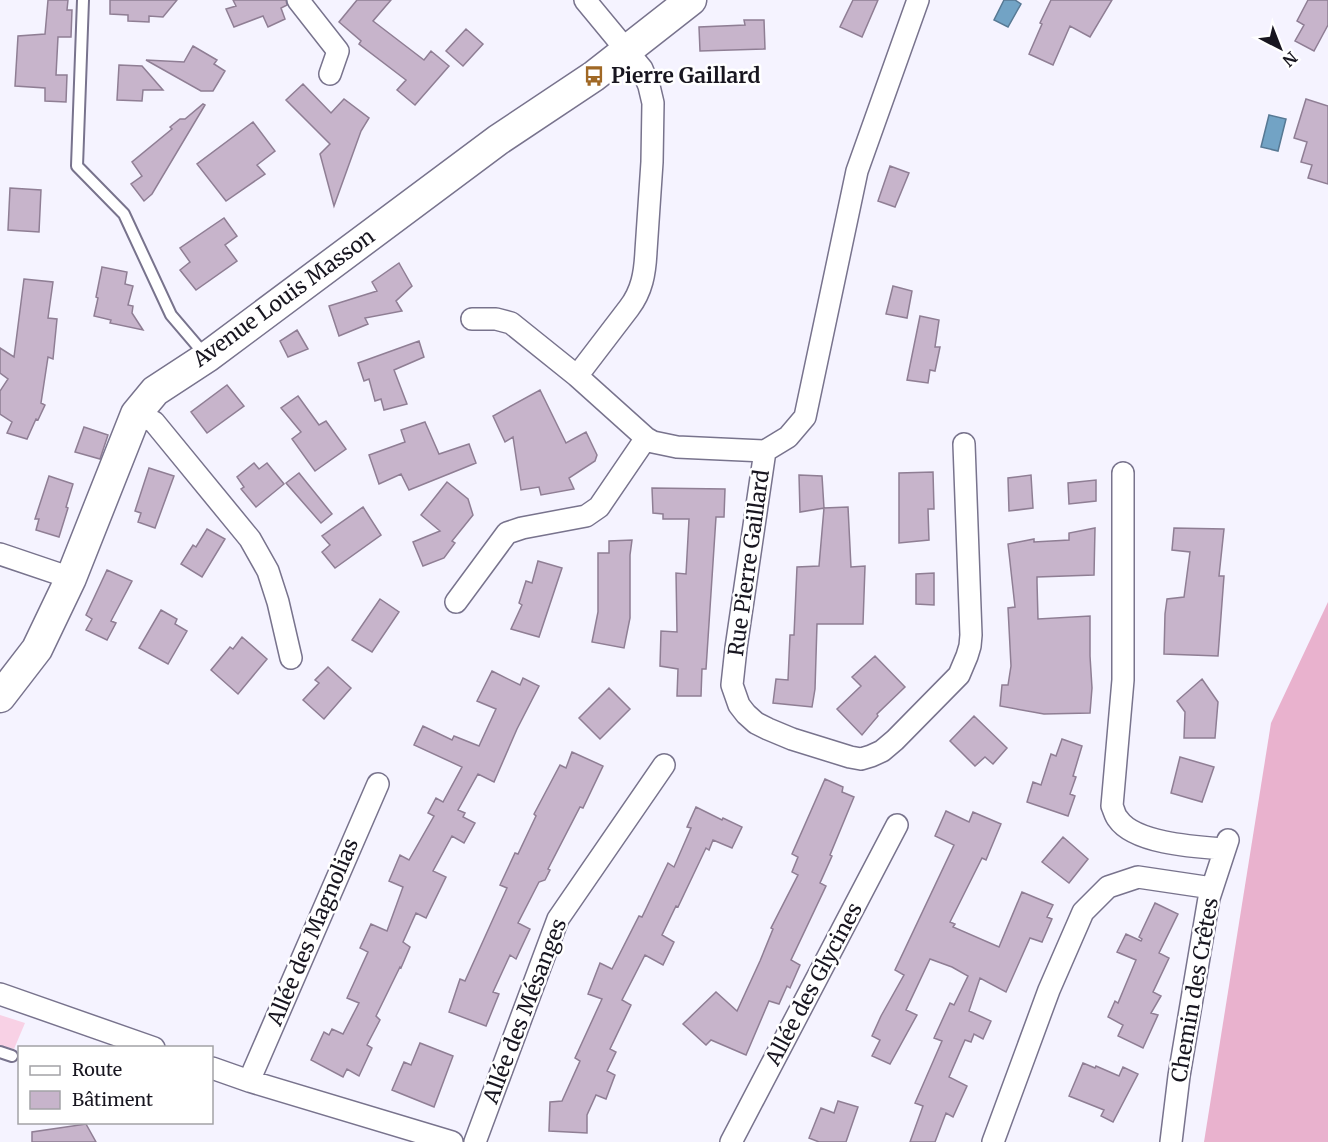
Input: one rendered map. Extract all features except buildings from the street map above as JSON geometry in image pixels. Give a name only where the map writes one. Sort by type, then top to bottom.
[{"type":"street","points":[[298,0],[338,51],[330,74]]},
{"type":"street","points":[[577,375],[637,298],[645,272],[652,162],[653,102],[642,69],[585,0]]},
{"type":"street","name":"Avenue Louis Masson","points":[[0,697],[37,649],[71,578],[136,414],[155,391],[207,357],[498,140],[583,83],[691,0]]},
{"type":"street","points":[[765,451],[788,436],[805,417],[857,171],[918,0]]},
{"type":"street","name":"Rue Pierre Gaillard","points":[[472,319],[496,319],[511,322],[577,375],[653,442],[677,447],[765,451],[736,648],[732,685],[735,696],[746,714],[756,723],[850,758],[861,759],[882,751],[895,740],[959,675],[968,656],[970,621],[964,444]]},
{"type":"street","points":[[136,414],[154,423],[250,539],[268,571],[291,657]]},
{"type":"street","points":[[456,602],[507,533],[586,516],[599,507],[646,438]]},
{"type":"street","name":"Chemin des Crêtes","points":[[1123,473],[1123,680],[1112,806],[1123,824],[1144,836],[1180,846],[1227,845],[1209,898],[1179,1076],[1171,1142]]},
{"type":"street","points":[[0,554],[71,578]]},
{"type":"street","name":"Allée des Mésanges","points":[[475,1142],[558,919],[664,765]]},
{"type":"street","name":"Allée des Magnolias","points":[[249,1081],[378,784]]},
{"type":"street","name":"Allée des Glycines","points":[[731,1142],[897,825]]},
{"type":"street","points":[[993,1142],[1049,990],[1083,912],[1108,887],[1138,877],[1212,888]]},
{"type":"street","points":[[0,994],[150,1046]]},
{"type":"street","points":[[213,1068],[452,1142]]},
{"type":"lane","points":[[83,0],[77,166],[124,214],[171,315],[207,357]]},
{"type":"lane","points":[[0,1052],[12,1056]]},
{"type":"shaded area","points":[[1328,602],[1328,1142],[1204,1142],[1271,723]]},
{"type":"shaded area","points":[[0,1015],[25,1023],[14,1049],[0,1045]]},
{"type":"water","points":[[1004,0],[1015,0],[1021,4],[1008,27],[994,20]]},
{"type":"water","points":[[1269,115],[1286,119],[1278,151],[1261,147]]},
{"type":"place","name":"Pierre Gaillard","points":[[594,76]]}]
